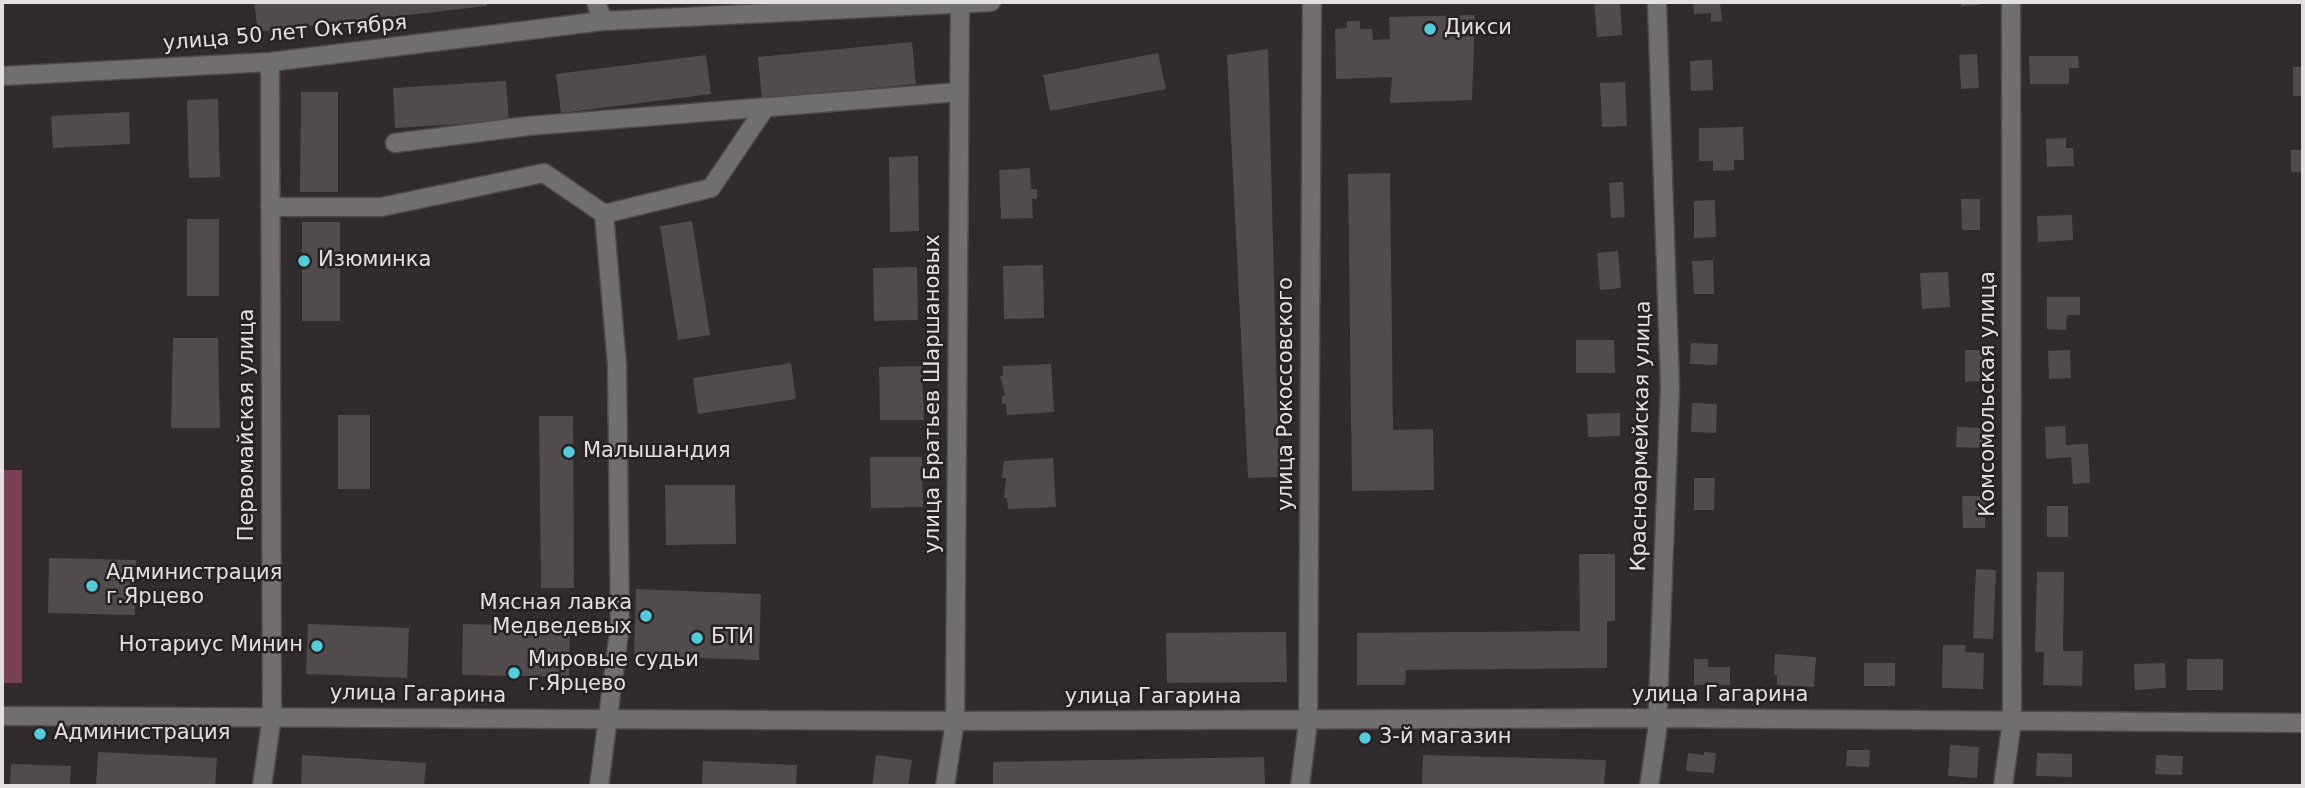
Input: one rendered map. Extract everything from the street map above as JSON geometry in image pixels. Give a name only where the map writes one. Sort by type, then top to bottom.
[{"type":"street","points":[[596,2],[603,21]]},
{"type":"street","name":"улица Братьев Шаршановых","points":[[945,786],[955,721],[960,2]]},
{"type":"street","name":"улица 50 лет Октября","points":[[2,76],[270,62],[603,21],[991,2]]},
{"type":"street","name":"улица Рокоссовского","points":[[1300,786],[1308,722],[1312,2]]},
{"type":"street","name":"Красноармейская улица","points":[[1649,786],[1657,718],[1670,387],[1657,2]]},
{"type":"street","name":"Комсомольская улица","points":[[2003,786],[2012,721],[2011,2]]},
{"type":"street","name":"Первомайская улица","points":[[262,786],[272,716],[270,62]]},
{"type":"street","points":[[395,143],[528,127],[960,92]]},
{"type":"street","points":[[270,207],[381,207],[544,173],[604,214],[711,188],[765,108]]},
{"type":"street","points":[[599,786],[620,618],[617,365],[604,214]]},
{"type":"street","name":"улица Гагарина","points":[[2,716],[1308,722],[1657,718],[2303,723]]},
{"type":"shaded area","points":[[2,470],[22,470],[22,683],[2,683]]},
{"type":"building","points":[[254,2],[487,2],[487,6],[258,32]]},
{"type":"building","points":[[1594,2],[1620,2],[1622,35],[1597,37]]},
{"type":"building","points":[[1693,2],[1720,2],[1722,21],[1711,22],[1711,13],[1694,14]]},
{"type":"building","points":[[1961,2],[1980,2],[1980,5],[1961,6]]},
{"type":"building","points":[[1475,15],[1472,100],[1390,103],[1392,77],[1336,79],[1335,29],[1347,28],[1347,21],[1360,21],[1360,29],[1372,29],[1373,40],[1390,39],[1389,17]]},
{"type":"building","points":[[912,42],[916,84],[762,99],[758,57]]},
{"type":"building","points":[[1268,49],[1279,477],[1248,478],[1227,55]]},
{"type":"building","points":[[1158,53],[1166,89],[1050,111],[1043,75]]},
{"type":"building","points":[[1977,54],[1979,88],[1961,89],[1959,55]]},
{"type":"building","points":[[706,55],[711,94],[561,113],[556,74]]},
{"type":"building","points":[[2029,56],[2078,56],[2079,68],[2069,68],[2069,84],[2030,84]]},
{"type":"building","points":[[1712,60],[1713,90],[1691,91],[1690,61]]},
{"type":"building","points":[[2293,67],[2303,67],[2303,96],[2293,96]]},
{"type":"building","points":[[506,81],[509,121],[395,128],[393,88]]},
{"type":"building","points":[[1625,82],[1627,126],[1602,127],[1600,83]]},
{"type":"building","points":[[301,92],[338,92],[338,192],[300,192]]},
{"type":"building","points":[[218,99],[220,177],[189,178],[187,100]]},
{"type":"building","points":[[129,112],[130,144],[53,148],[51,116]]},
{"type":"building","points":[[1743,127],[1744,160],[1734,160],[1734,170],[1713,171],[1713,161],[1699,161],[1699,128]]},
{"type":"building","points":[[2066,138],[2066,148],[2073,148],[2074,166],[2047,167],[2046,139]]},
{"type":"building","points":[[2291,150],[2303,150],[2303,172],[2291,172]]},
{"type":"building","points":[[918,156],[919,231],[890,232],[889,157]]},
{"type":"building","points":[[1030,168],[1031,189],[1037,189],[1037,199],[1032,199],[1033,218],[1001,219],[999,170]]},
{"type":"building","points":[[1390,173],[1393,430],[1433,429],[1434,490],[1352,491],[1348,174]]},
{"type":"building","points":[[1623,182],[1625,217],[1611,218],[1609,183]]},
{"type":"building","points":[[1961,199],[1980,199],[1980,230],[1962,230]]},
{"type":"building","points":[[1715,200],[1716,237],[1694,238],[1694,201]]},
{"type":"building","points":[[2072,215],[2073,240],[2038,242],[2037,216]]},
{"type":"building","points":[[187,219],[219,219],[219,296],[187,296]]},
{"type":"building","points":[[692,221],[710,335],[678,340],[660,226]]},
{"type":"building","points":[[302,222],[340,222],[340,321],[302,321]]},
{"type":"building","points":[[1618,251],[1621,288],[1600,290],[1597,253]]},
{"type":"building","points":[[1713,260],[1714,294],[1694,294],[1692,261]]},
{"type":"building","points":[[1043,265],[1044,318],[1004,319],[1003,266]]},
{"type":"building","points":[[917,267],[918,320],[874,321],[873,268]]},
{"type":"building","points":[[1948,272],[1950,307],[1922,309],[1920,273]]},
{"type":"building","points":[[2047,297],[2080,297],[2080,315],[2067,315],[2066,330],[2047,329]]},
{"type":"building","points":[[173,338],[218,338],[220,428],[171,428]]},
{"type":"building","points":[[1576,340],[1614,340],[1615,373],[1576,373]]},
{"type":"building","points":[[1691,343],[1718,344],[1717,365],[1690,364]]},
{"type":"building","points":[[1965,350],[1982,350],[1982,381],[1965,382]]},
{"type":"building","points":[[2070,350],[2071,378],[2049,379],[2048,351]]},
{"type":"building","points":[[791,363],[796,399],[698,414],[693,378]]},
{"type":"building","points":[[1051,364],[1054,412],[1007,415],[1006,403],[1002,404],[1002,396],[1005,395],[1000,376],[1003,376],[1003,366]]},
{"type":"building","points":[[922,366],[924,420],[880,420],[879,367]]},
{"type":"building","points":[[1692,403],[1717,404],[1716,433],[1691,432]]},
{"type":"building","points":[[1620,413],[1620,436],[1588,437],[1587,414]]},
{"type":"building","points":[[338,415],[370,415],[370,489],[338,489]]},
{"type":"building","points":[[539,416],[573,416],[574,588],[541,588]]},
{"type":"building","points":[[2065,426],[2066,445],[2088,444],[2090,483],[2073,484],[2071,457],[2046,459],[2045,427]]},
{"type":"building","points":[[1957,427],[1983,428],[1983,448],[1956,447]]},
{"type":"building","points":[[870,457],[922,457],[923,507],[871,508]]},
{"type":"building","points":[[1053,458],[1056,507],[1008,509],[1007,498],[1004,498],[1006,478],[1002,478],[1004,461]]},
{"type":"building","points":[[1694,478],[1715,478],[1714,510],[1694,510]]},
{"type":"building","points":[[665,485],[735,485],[736,544],[666,545]]},
{"type":"building","points":[[1962,496],[1985,496],[1985,528],[1963,528]]},
{"type":"building","points":[[2047,506],[2068,506],[2068,537],[2047,537]]},
{"type":"building","points":[[1579,554],[1615,554],[1615,621],[1607,621],[1607,668],[1406,670],[1405,685],[1357,685],[1357,633],[1580,631]]},
{"type":"building","name":"Администрация г.Ярцево","points":[[49,558],[136,560],[135,615],[48,613]]},
{"type":"building","points":[[1976,569],[1996,570],[1993,639],[1973,638]]},
{"type":"building","points":[[2037,572],[2064,572],[2063,651],[2083,651],[2082,686],[2043,685],[2044,652],[2035,652]]},
{"type":"building","name":"БТИ","points":[[636,589],[761,594],[759,660],[634,656]]},
{"type":"building","points":[[308,624],[409,628],[407,678],[306,674]]},
{"type":"building","points":[[463,624],[570,627],[569,677],[462,675]]},
{"type":"building","points":[[1286,632],[1287,682],[1167,683],[1166,633]]},
{"type":"building","points":[[1943,645],[1966,645],[1965,652],[1984,653],[1983,689],[1942,688]]},
{"type":"building","points":[[1775,654],[1816,657],[1814,687],[1777,685],[1777,675],[1774,675]]},
{"type":"building","points":[[1694,659],[1708,659],[1708,667],[1730,667],[1730,685],[1694,685]]},
{"type":"building","points":[[2187,659],[2223,659],[2223,690],[2187,690]]},
{"type":"building","points":[[1864,663],[1895,663],[1895,686],[1864,686]]},
{"type":"building","points":[[2165,663],[2166,688],[2135,690],[2134,664]]},
{"type":"building","points":[[1950,745],[1979,747],[1977,778],[1948,776]]},
{"type":"building","points":[[1847,750],[1870,750],[1869,767],[1846,766]]},
{"type":"building","points":[[98,752],[217,758],[215,786],[96,786]]},
{"type":"building","points":[[1704,752],[1716,753],[1714,773],[1686,771],[1688,753],[1704,755]]},
{"type":"building","points":[[2037,753],[2072,754],[2072,777],[2036,776]]},
{"type":"building","points":[[302,755],[426,763],[424,786],[301,786]]},
{"type":"building","points":[[876,755],[912,760],[908,786],[872,786]]},
{"type":"building","points":[[1423,755],[1606,760],[1604,786],[1422,786]]},
{"type":"building","points":[[2156,755],[2183,756],[2182,775],[2155,774]]},
{"type":"building","points":[[1264,757],[1265,786],[993,786],[993,762]]},
{"type":"building","points":[[703,761],[797,765],[796,786],[702,786]]},
{"type":"building","points":[[11,764],[71,766],[70,786],[10,786]]},
{"type":"place","name":"Дикси","points":[[1430,29]]},
{"type":"place","name":"Изюминка","points":[[304,261]]},
{"type":"place","name":"Малышандия","points":[[569,452]]},
{"type":"place","name":"Администрация г.Ярцево","points":[[92,586]]},
{"type":"place","name":"Мясная лавка Медведевых","points":[[646,616]]},
{"type":"place","name":"БТИ","points":[[697,638]]},
{"type":"place","name":"Нотариус Минин","points":[[317,646]]},
{"type":"place","name":"Мировые судьи г.Ярцево","points":[[514,673]]},
{"type":"place","name":"Администрация","points":[[40,734]]},
{"type":"place","name":"3-й магазин","points":[[1365,738]]}]
